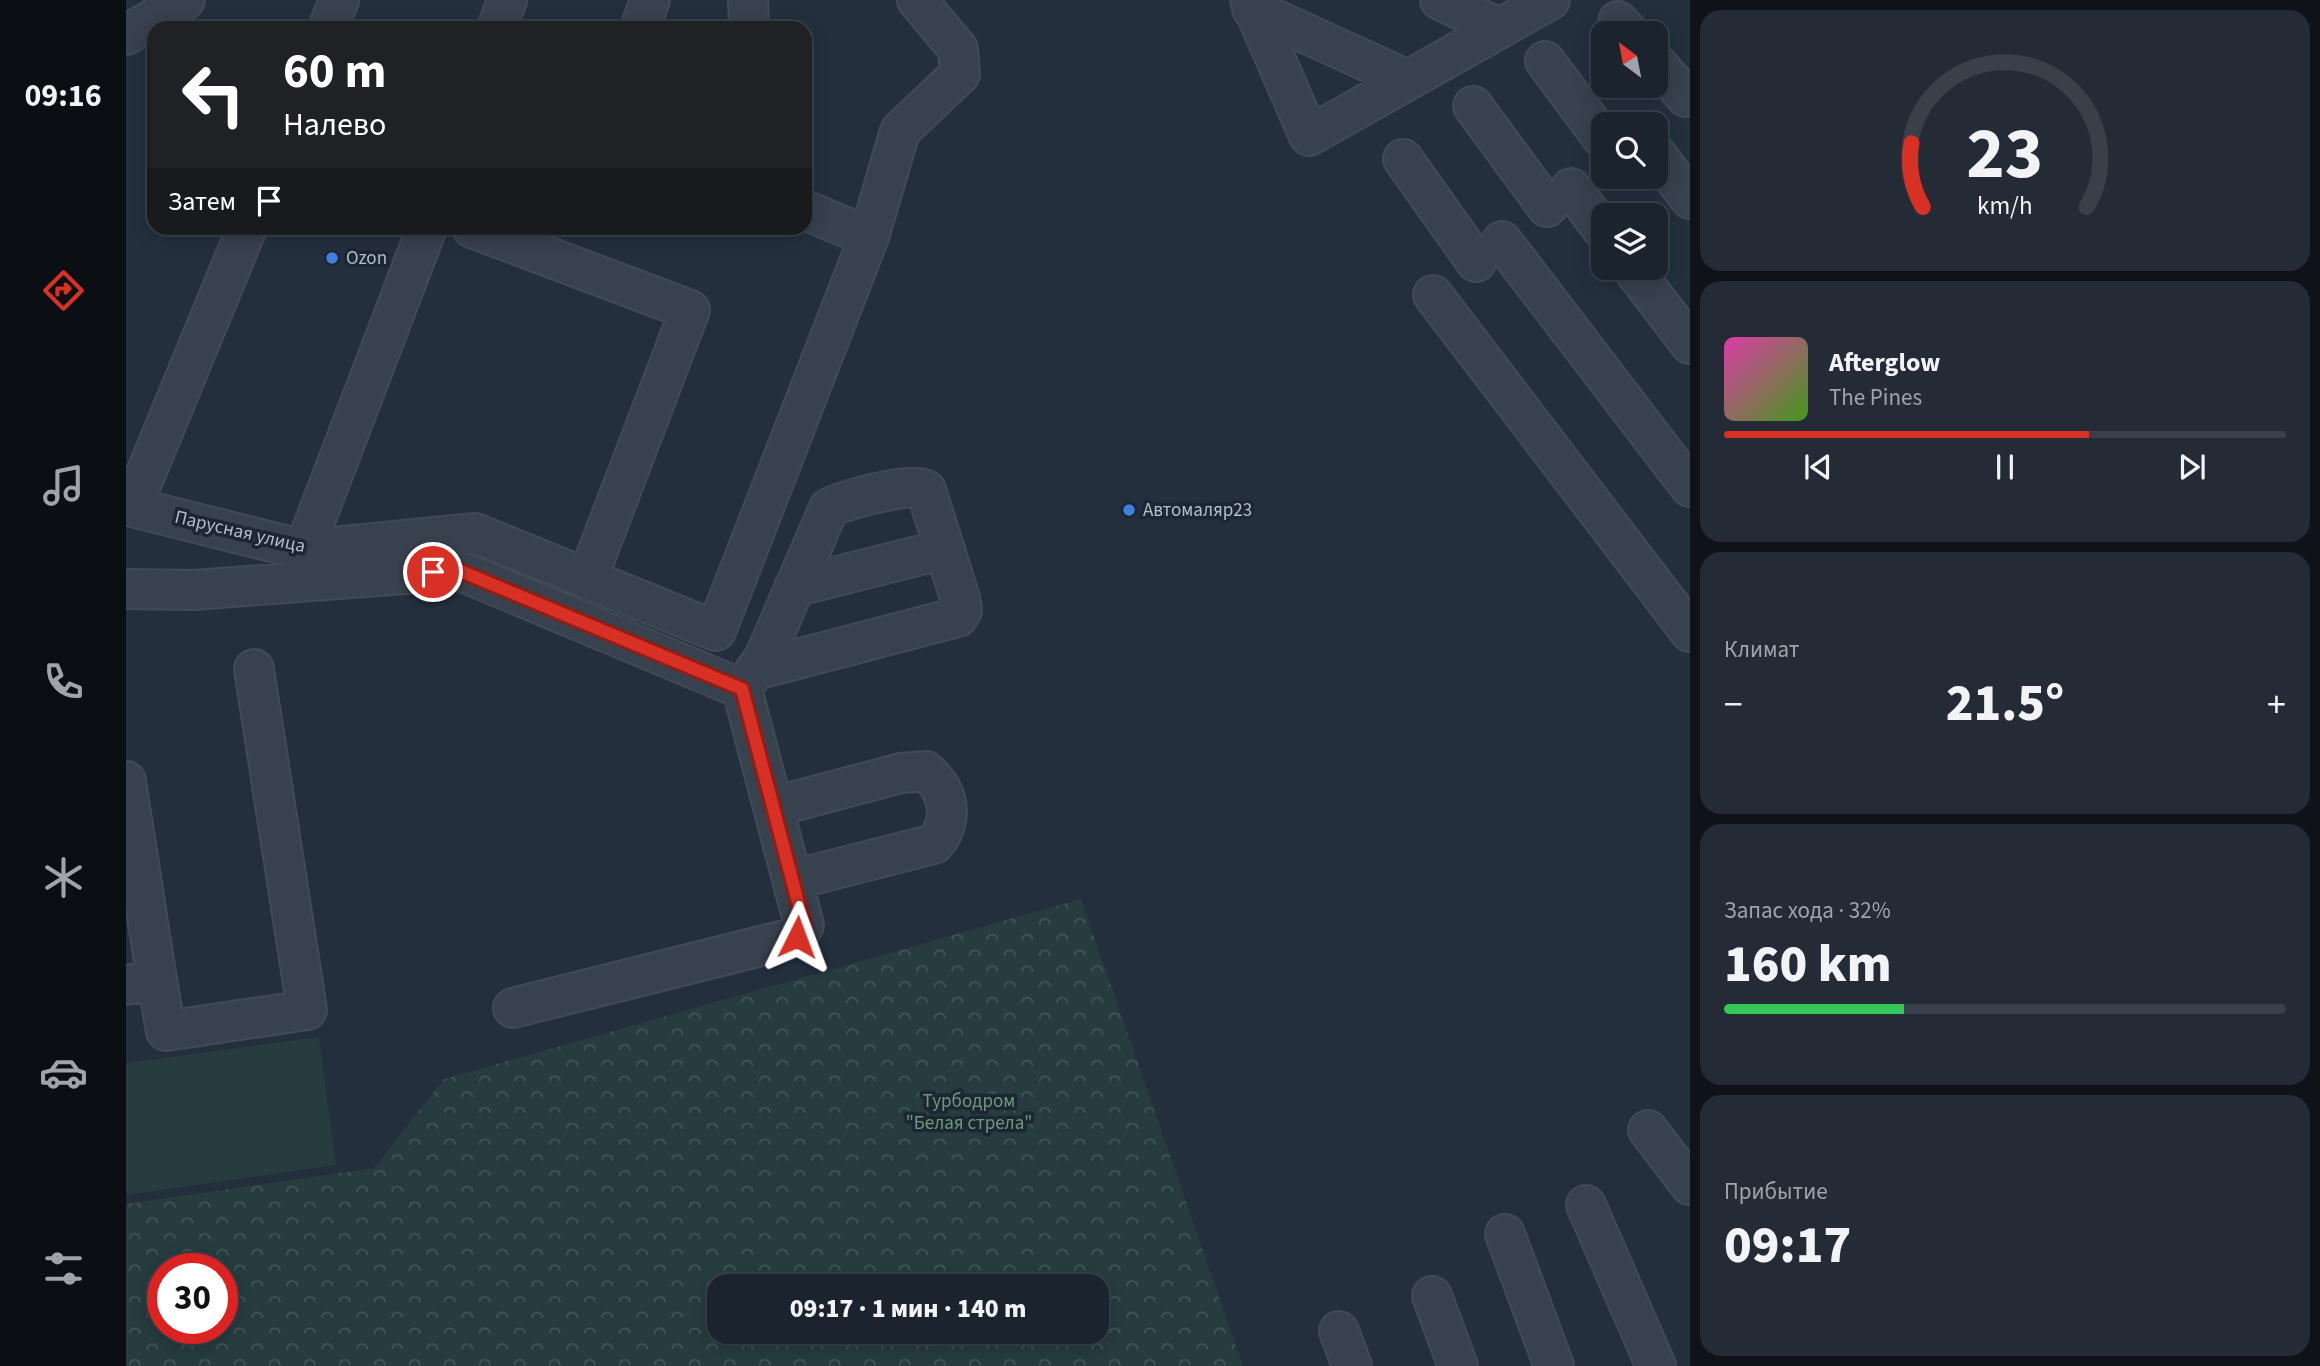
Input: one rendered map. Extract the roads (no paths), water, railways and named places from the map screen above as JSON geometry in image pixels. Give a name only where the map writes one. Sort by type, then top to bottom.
[{"type":"street","points":[[150,21],[185,0]]},
{"type":"street","points":[[330,21],[338,0]]},
{"type":"street","points":[[500,21],[507,0]]},
{"type":"street","points":[[642,21],[650,0]]},
{"type":"street","points":[[748,0],[749,21]]},
{"type":"street","points":[[812,213],[869,237],[900,131],[960,75],[958,49],[917,0]]},
{"type":"street","points":[[1440,0],[1499,28]]},
{"type":"street","points":[[1251,4],[1309,136],[1550,0]]},
{"type":"street","points":[[1251,4],[1408,80]]},
{"type":"street","points":[[126,35],[147,23]]},
{"type":"street","points":[[1545,61],[1591,123]]},
{"type":"street","points":[[1668,77],[1686,97]]},
{"type":"street","points":[[1473,106],[1559,197],[1591,221]]},
{"type":"street","points":[[1403,159],[1489,252],[1690,487]]},
{"type":"street","points":[[1668,170],[1690,199]]},
{"type":"street","name":"Парусная улица","points":[[244,235],[132,508],[304,550],[475,533],[716,631],[869,237]]},
{"type":"street","points":[[304,550],[424,235]]},
{"type":"street","points":[[520,236],[690,310],[588,577]]},
{"type":"street","points":[[1641,280],[1690,344]]},
{"type":"street","points":[[1433,295],[1690,632]]},
{"type":"street","points":[[126,589],[194,590],[458,570],[749,679],[958,618],[962,610],[960,598],[926,490],[920,486],[904,487],[829,508],[764,658],[749,679],[773,807],[804,925],[797,937],[513,1008]]},
{"type":"street","points":[[794,587],[946,549]]},
{"type":"street","points":[[127,791],[142,982],[166,1031],[307,1010],[254,669]]},
{"type":"street","points":[[773,807],[901,773],[926,771],[942,789],[947,820],[944,833],[934,844],[792,880]]},
{"type":"street","points":[[1648,1130],[1690,1185]]},
{"type":"street","points":[[1586,1205],[1656,1366]]},
{"type":"street","points":[[1504,1234],[1554,1366]]},
{"type":"street","points":[[1432,1296],[1458,1366]]},
{"type":"street","points":[[1339,1331],[1352,1366]]},
{"type":"place","name":"Ozon","points":[[332,258]]},
{"type":"place","name":"Автомаляр23","points":[[1129,510]]},
{"type":"park label","name":"Турбодром \"Белая стрела\"","points":[[969,1112]]}]
